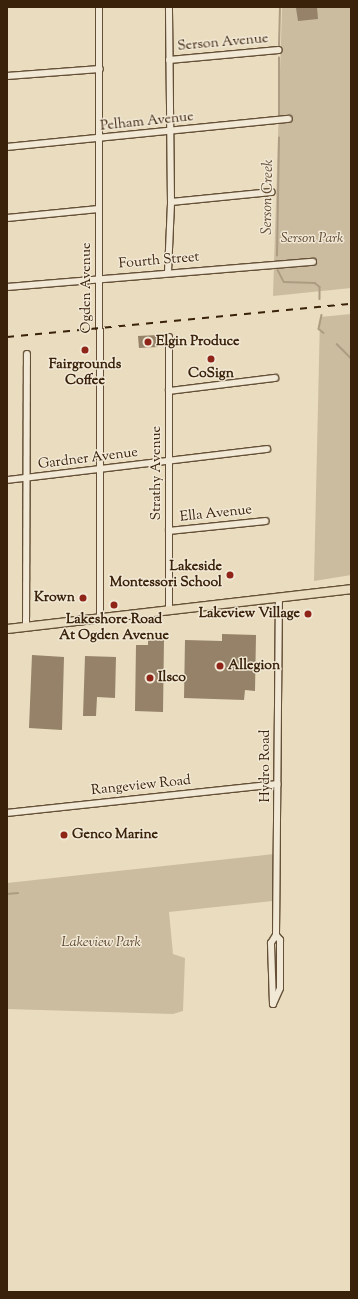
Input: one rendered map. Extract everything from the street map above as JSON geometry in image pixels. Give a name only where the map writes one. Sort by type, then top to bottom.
[{"type":"main road","points":[[7,629],[351,589]]},
{"type":"street","name":"Ogden Avenue","points":[[99,7],[100,69],[98,279],[100,617]]},
{"type":"street","points":[[168,7],[171,202],[168,272]]},
{"type":"street","name":"Serson Avenue","points":[[169,60],[279,50]]},
{"type":"street","points":[[7,76],[100,69]]},
{"type":"street","name":"Pelham Avenue","points":[[7,147],[288,119]]},
{"type":"street","points":[[171,202],[272,192]]},
{"type":"street","points":[[7,218],[99,210]]},
{"type":"street","name":"Fourth Street","points":[[7,287],[168,272],[313,262]]},
{"type":"street","name":"Strathy Avenue","points":[[169,337],[168,462],[170,609]]},
{"type":"street","points":[[26,626],[28,478],[27,354]]},
{"type":"street","points":[[169,391],[275,378]]},
{"type":"street","name":"Gardner Avenue","points":[[7,480],[267,449]]},
{"type":"street","name":"Ella Avenue","points":[[169,531],[265,521]]},
{"type":"street","name":"Hydro Road","points":[[276,935],[279,598]]},
{"type":"street","name":"Rangeview Road","points":[[7,813],[277,784]]},
{"type":"street","points":[[276,935],[280,940],[280,988],[273,1004],[269,989],[271,943],[276,935]]},
{"type":"green space","name":"Serson Park","points":[[282,7],[351,7],[351,288],[273,296]]},
{"type":"green space","points":[[351,314],[351,575],[314,581],[320,317]]},
{"type":"green space","name":"Lakeview Park","points":[[274,854],[272,901],[169,912],[173,954],[185,958],[183,1011],[173,1014],[7,1009],[7,883]]},
{"type":"building","points":[[317,7],[318,19],[298,21],[296,8]]},
{"type":"building","name":"Elgin Produce","points":[[158,335],[158,347],[139,348],[138,336]]},
{"type":"building","name":"Allegion","points":[[222,634],[256,635],[255,691],[245,690],[244,700],[184,698],[185,640],[222,641]]},
{"type":"building","name":"Ilsco","points":[[148,640],[164,640],[163,712],[135,711],[136,645],[148,645]]},
{"type":"building","points":[[32,655],[64,657],[62,730],[29,728]]},
{"type":"building","points":[[85,656],[116,657],[115,698],[97,697],[96,716],[83,716]]},
{"type":"waterway","name":"Serson Creek","points":[[279,47],[280,7]]},
{"type":"waterway","name":"Serson Creek","points":[[279,58],[279,115]]},
{"type":"waterway","name":"Serson Creek","points":[[277,256],[279,138]]},
{"type":"waterway","name":"Serson Creek","points":[[278,270],[284,282],[315,283],[320,287],[320,299]]},
{"type":"waterway","name":"Serson Creek","points":[[322,315],[319,329],[324,333]]},
{"type":"waterway","name":"Serson Creek","points":[[337,344],[351,358]]},
{"type":"waterway","points":[[7,894],[18,893]]},
{"type":"railway","points":[[7,337],[351,304]]},
{"type":"place","name":"Elgin Produce","points":[[148,342]]},
{"type":"place","name":"Fairgrounds Coffee","points":[[85,350]]},
{"type":"place","name":"CoSign","points":[[211,359]]},
{"type":"place","name":"Lakeside Montessori School","points":[[230,575]]},
{"type":"place","name":"Krown","points":[[83,598]]},
{"type":"place","name":"Lakeshore Road At Ogden Avenue","points":[[114,605]]},
{"type":"place","name":"Lakeview Village","points":[[308,614]]},
{"type":"place","name":"Allegion","points":[[220,666]]},
{"type":"place","name":"Ilsco","points":[[150,678]]},
{"type":"place","name":"Genco Marine","points":[[64,835]]}]
